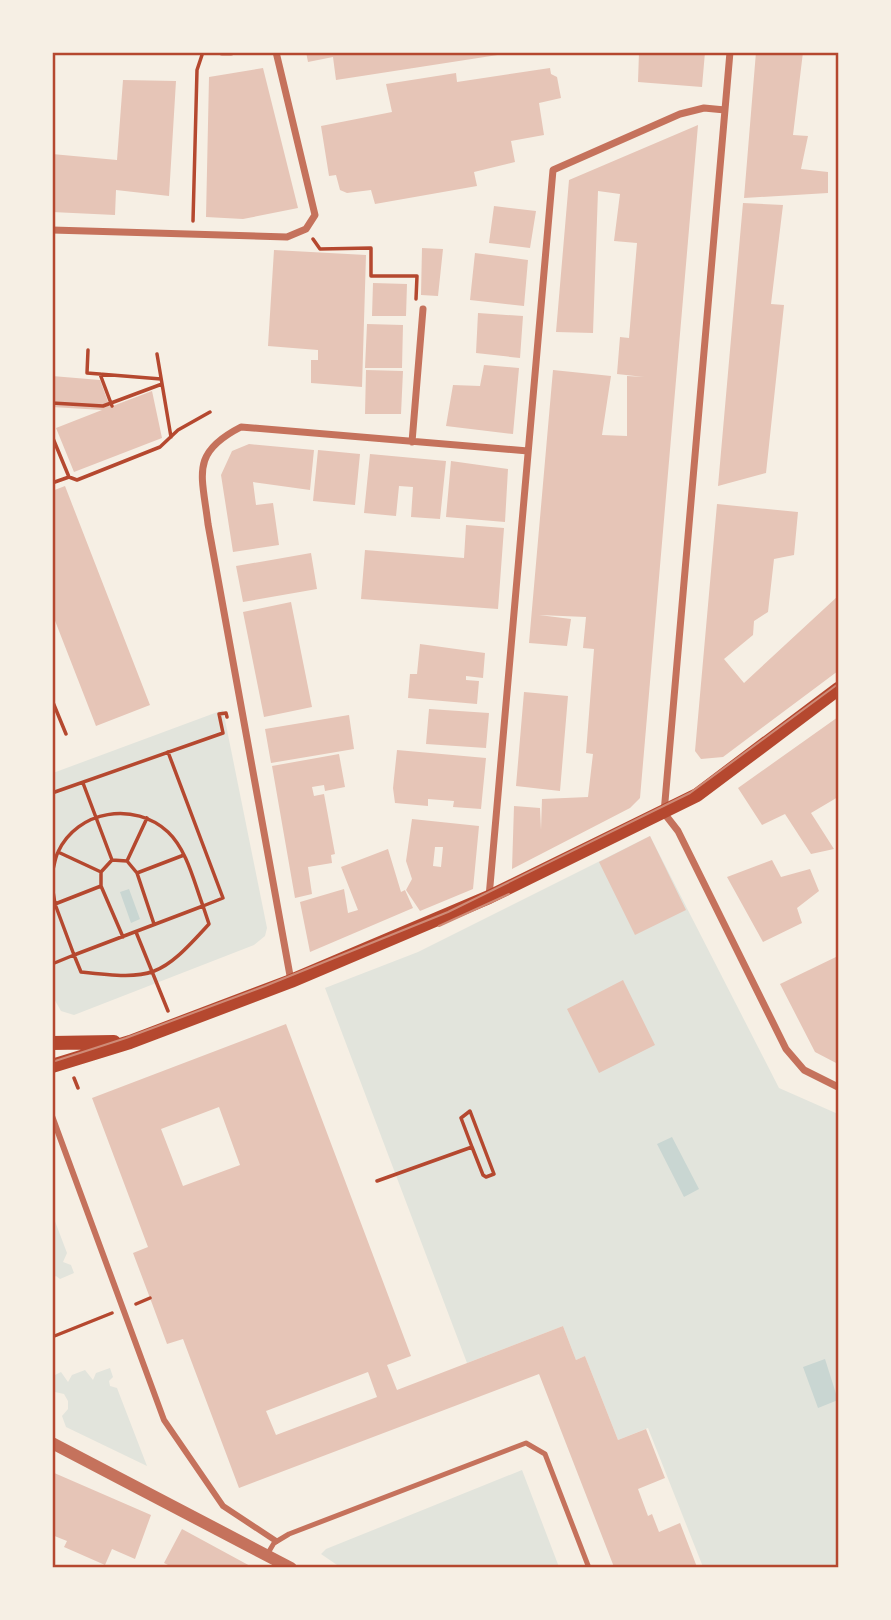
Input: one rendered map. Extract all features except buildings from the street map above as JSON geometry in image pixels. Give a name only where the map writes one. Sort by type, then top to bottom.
[{"type":"main road","points":[[52,1066],[130,1042],[291,981],[489,897],[664,813],[721,778],[838,689]]},
{"type":"main road","points":[[52,1043],[130,1042]]},
{"type":"street","points":[[222,52],[231,52]]},
{"type":"street","points":[[52,230],[287,237],[306,229],[315,215],[276,52]]},
{"type":"street","points":[[730,52],[664,813],[678,831],[786,1049],[804,1070],[838,1087]]},
{"type":"street","points":[[489,897],[553,170],[680,114],[704,108],[725,110]]},
{"type":"street","points":[[412,442],[423,309]]},
{"type":"street","points":[[291,981],[208,524],[204,457],[214,442],[241,426],[528,451]]},
{"type":"street","points":[[52,1116],[164,1420],[223,1506],[276,1541]]},
{"type":"street","points":[[52,1443],[291,1567]]},
{"type":"lane","points":[[267,1555],[276,1541],[526,1443],[545,1454],[589,1567]]},
{"type":"path","points":[[193,236],[197,70],[203,52]]},
{"type":"path","points":[[306,229],[320,249],[371,248],[371,276],[417,276],[416,298],[423,309]]},
{"type":"path","points":[[88,351],[87,373],[101,377],[162,381]]},
{"type":"path","points":[[157,354],[171,437]]},
{"type":"path","points":[[101,377],[112,406]]},
{"type":"path","points":[[52,403],[103,406],[162,381]]},
{"type":"path","points":[[52,483],[69,477],[77,480],[160,447],[210,412]]},
{"type":"path","points":[[52,436],[69,477]]},
{"type":"path","points":[[59,452],[65,450]]},
{"type":"path","points":[[52,700],[66,734]]},
{"type":"path","points":[[52,793],[223,733],[219,714],[226,713],[230,730],[244,726]]},
{"type":"path","points":[[52,958],[54,964],[223,898],[168,752]]},
{"type":"path","points":[[83,783],[112,860]]},
{"type":"path","points":[[52,873],[58,852],[73,831],[96,817],[121,812],[147,818],[169,833],[184,855],[209,924],[174,963],[134,978],[81,972],[55,904],[52,885]]},
{"type":"path","points":[[127,862],[147,818]]},
{"type":"path","points":[[58,852],[101,872]]},
{"type":"path","points":[[137,873],[184,855]]},
{"type":"path","points":[[112,860],[127,862],[137,873],[155,925]]},
{"type":"path","points":[[112,860],[101,872],[101,886],[123,937]]},
{"type":"path","points":[[55,904],[101,886]]},
{"type":"path","points":[[136,932],[173,1026]]},
{"type":"path","points":[[74,1076],[79,1088]]},
{"type":"path","points":[[470,1111],[485,1142],[494,1174],[486,1177],[472,1147],[461,1118],[470,1111]]},
{"type":"path","points":[[377,1181],[472,1147]]},
{"type":"path","points":[[127,1307],[150,1298]]},
{"type":"path","points":[[52,1336],[93,1321]]},
{"type":"shaded area","points":[[223,710],[267,928],[265,936],[254,945],[74,1015],[61,1011],[53,997],[53,773]]},
{"type":"shaded area","points":[[650,836],[779,1088],[838,1114],[838,1567],[703,1567],[648,1428],[618,1440],[585,1356],[576,1360],[563,1326],[467,1363],[325,988],[418,952]]},
{"type":"shaded area","points":[[129,889],[140,919],[131,923],[120,892]]},
{"type":"shaded area","points":[[672,1137],[699,1189],[684,1197],[657,1144]]},
{"type":"shaded area","points":[[53,1216],[67,1253],[63,1262],[71,1265],[74,1273],[60,1279],[56,1276],[53,1278]]},
{"type":"shaded area","points":[[825,1359],[838,1400],[818,1408],[803,1367]]},
{"type":"shaded area","points":[[110,1368],[113,1377],[109,1381],[110,1386],[117,1388],[147,1466],[66,1427],[62,1416],[68,1409],[68,1401],[64,1394],[55,1392],[53,1376],[61,1372],[68,1382],[72,1375],[85,1370],[93,1380],[96,1373]]},
{"type":"shaded area","points":[[522,1470],[559,1567],[340,1567],[321,1554],[326,1549]]},
{"type":"tram line","points":[[52,1062],[126,1038],[265,986],[448,912],[690,793],[838,684]]},
{"type":"tram line","points":[[439,926],[509,894]]}]
